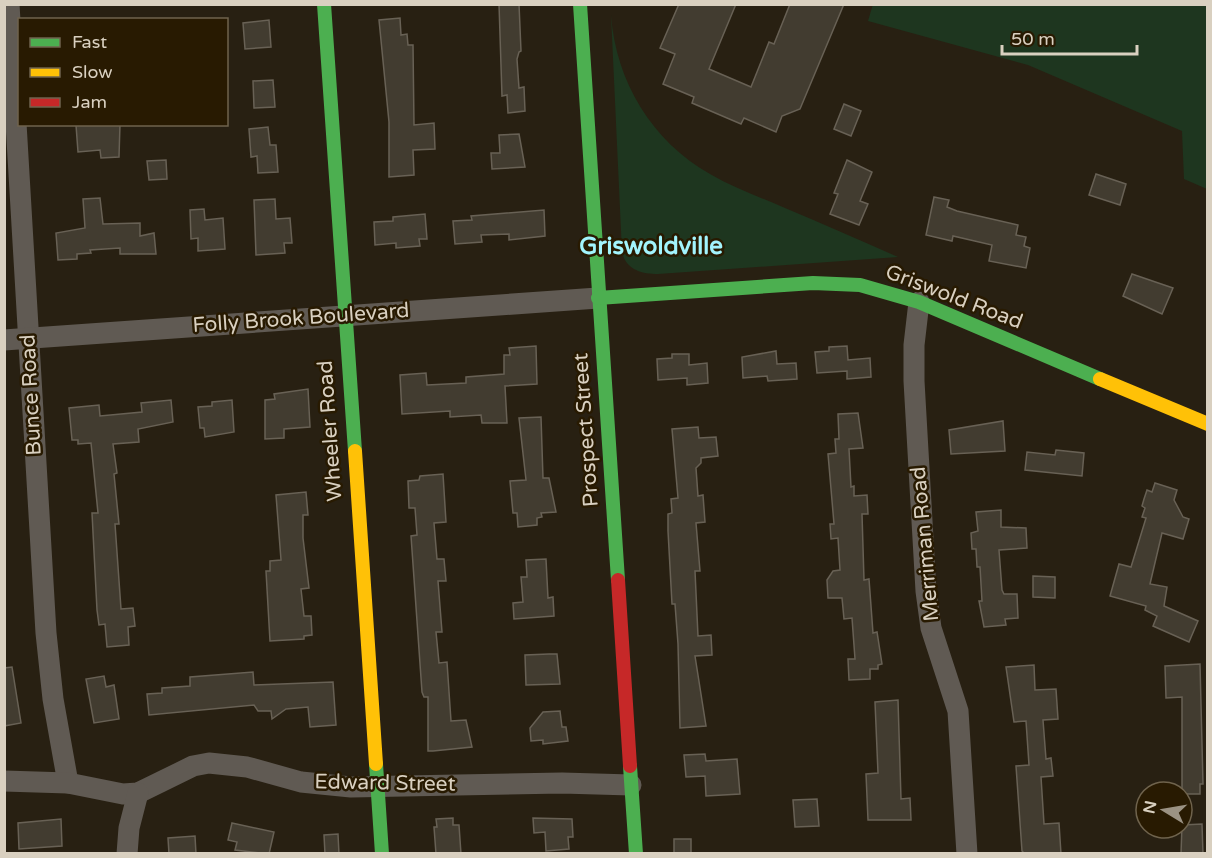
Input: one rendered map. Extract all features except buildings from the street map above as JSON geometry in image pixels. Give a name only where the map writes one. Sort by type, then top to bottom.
[{"type":"street","name":"Bunce Road","points":[[9,4],[49,668],[68,783]]},
{"type":"street","name":"Wheeler Road","points":[[324,4],[343,315],[382,854]]},
{"type":"street","name":"Prospect Street","points":[[580,4],[636,854]]},
{"type":"street","name":"Griswold Road","points":[[598,298],[830,282],[868,286],[919,302],[1208,424]]},
{"type":"street","name":"Folly Brook Boulevard","points":[[4,340],[598,298]]},
{"type":"street","name":"Merriman Road","points":[[919,302],[914,345],[914,381],[926,591],[931,628],[958,711],[967,854]]},
{"type":"street","name":"Edward Street","points":[[4,781],[68,783],[123,794],[138,793],[193,766],[209,763],[247,767],[301,782],[377,787],[550,783],[631,785]]},
{"type":"street","points":[[128,854],[129,828],[138,793]]},
{"type":"green space","points":[[873,4],[1207,5],[1207,189],[1184,179],[1182,131],[1028,65],[868,21]]},
{"type":"green space","points":[[611,15],[614,40],[629,86],[655,127],[671,145],[710,174],[738,188],[898,257],[658,274],[641,272],[631,267],[622,252]]},
{"type":"traffic: fast","points":[[324,4],[355,451]]},
{"type":"traffic: fast","points":[[580,4],[618,580]]},
{"type":"traffic: fast","points":[[598,298],[813,283],[860,285],[919,302],[1100,379]]},
{"type":"traffic: fast","points":[[376,764],[382,854]]},
{"type":"traffic: fast","points":[[630,766],[636,854]]},
{"type":"traffic: slow","points":[[1100,379],[1208,424]]},
{"type":"traffic: slow","points":[[355,451],[376,764]]},
{"type":"traffic: jam","points":[[618,580],[630,766]]},
{"type":"district","name":"Griswoldville","points":[[651,246]]}]
